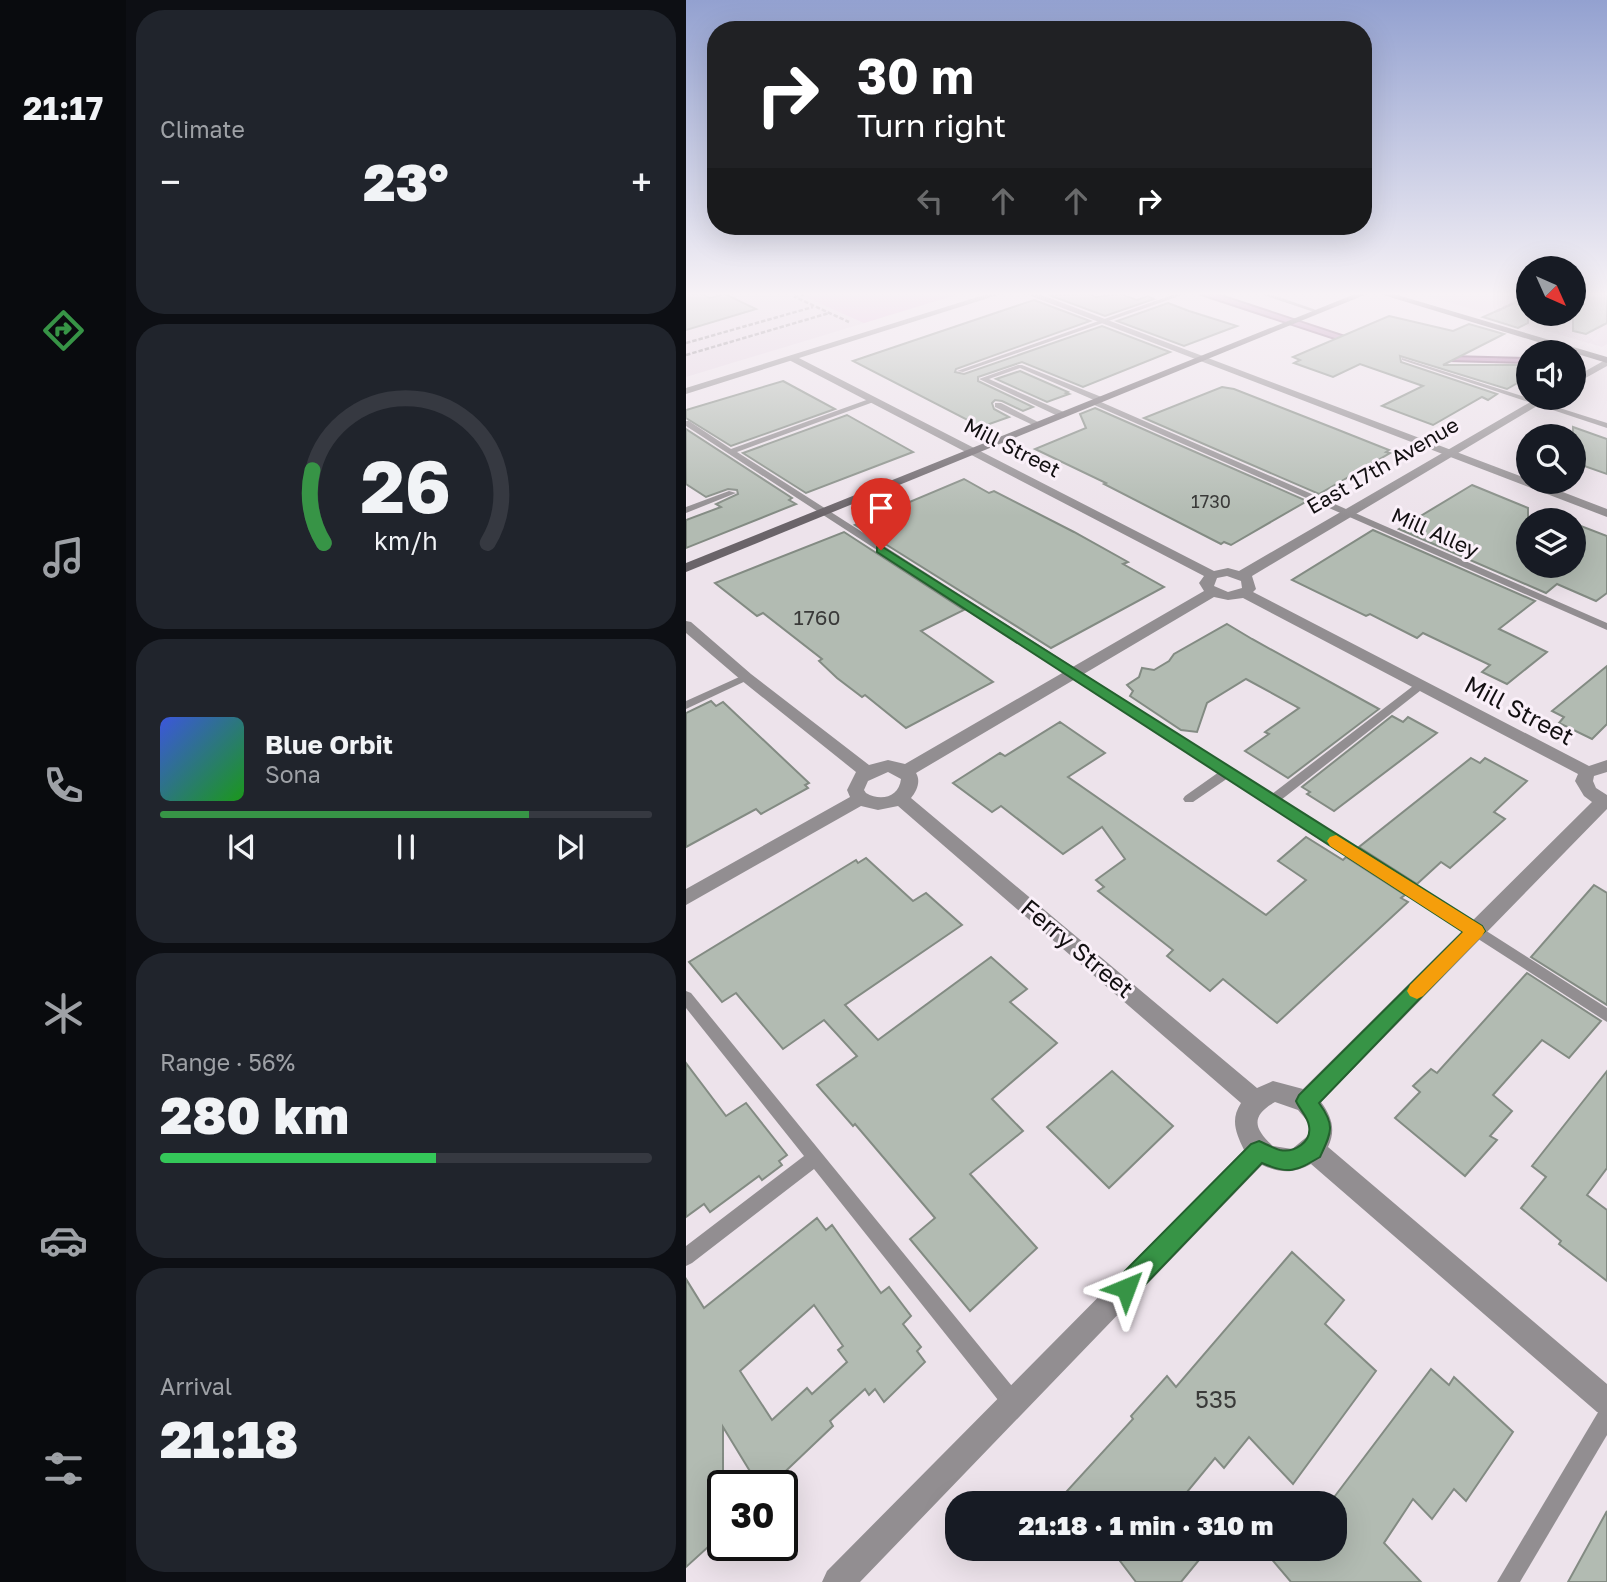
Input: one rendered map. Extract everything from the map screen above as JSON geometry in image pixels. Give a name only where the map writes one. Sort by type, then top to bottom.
[{"type":"main road","points":[[686,569],[1180,368]]},
{"type":"street","points":[[686,391],[760,368]]},
{"type":"street","name":"Mill Street","points":[[811,368],[1212,575]]},
{"type":"street","points":[[1225,368],[1607,513]]},
{"type":"street","name":"East 17th Avenue","points":[[1243,575],[1525,410]]},
{"type":"street","points":[[1227,572],[1243,575],[1250,584],[1244,593],[1228,596],[1213,592],[1206,583],[1212,575],[1227,572]]},
{"type":"street","points":[[906,771],[1213,592]]},
{"type":"street","name":"Mill Street","points":[[1244,593],[1587,772]]},
{"type":"street","points":[[686,625],[746,677],[867,772]]},
{"type":"street","points":[[888,766],[906,771],[911,777],[911,784],[900,798],[879,804],[860,799],[855,793],[855,785],[867,772],[888,766]]},
{"type":"street","points":[[1307,1101],[1605,802],[1586,787],[1585,776],[1587,772],[1607,766]]},
{"type":"street","name":"Ferry Street","points":[[900,798],[1255,1101]]},
{"type":"street","points":[[686,898],[860,799]]},
{"type":"street","points":[[1273,1091],[1285,1092],[1307,1101],[1319,1120],[1321,1131],[1312,1150],[1293,1161],[1281,1161],[1259,1152],[1246,1131],[1248,1110],[1255,1101],[1273,1091]]},
{"type":"street","points":[[1312,1150],[1607,1402]]},
{"type":"street","points":[[838,1582],[1259,1152]]},
{"type":"lane","points":[[961,371],[970,368]]},
{"type":"lane","name":"Mill Alley","points":[[1015,368],[983,379],[1063,415]]},
{"type":"lane","name":"Mill Alley","points":[[1025,368],[1607,627]]},
{"type":"lane","points":[[1434,368],[1516,392]]},
{"type":"lane","points":[[729,452],[875,400]]},
{"type":"lane","points":[[998,405],[1040,425]]},
{"type":"lane","points":[[1567,410],[1607,426]]},
{"type":"lane","points":[[686,423],[1607,1016]]},
{"type":"lane","points":[[686,510],[732,493]]},
{"type":"lane","points":[[686,705],[746,677]]},
{"type":"lane","points":[[1272,800],[1422,685]]},
{"type":"lane","points":[[1189,799],[1228,772]]},
{"type":"lane","points":[[686,997],[1014,1403]]},
{"type":"lane","points":[[686,1257],[816,1157]]},
{"type":"lane","points":[[1508,1582],[1607,1416]]},
{"type":"shaded area","points":[[686,368],[716,368],[686,377]]},
{"type":"building","points":[[866,368],[959,368],[955,372],[964,374],[982,368],[1005,368],[978,377],[978,381],[1033,407],[1023,411],[995,400],[992,403],[994,409],[1009,417],[981,427]]},
{"type":"building","points":[[1036,368],[1131,368],[1083,387]]},
{"type":"building","points":[[1307,368],[1352,368],[1333,377]]},
{"type":"building","points":[[1371,368],[1418,368],[1497,394],[1488,400],[1482,397],[1433,425],[1382,406],[1423,386]]},
{"type":"building","points":[[1438,368],[1516,368],[1516,384],[1507,389]]},
{"type":"building","points":[[1020,371],[1069,394],[1047,402],[996,379]]},
{"type":"building","points":[[783,381],[835,409],[731,446],[686,418],[686,410]]},
{"type":"building","points":[[1222,387],[1234,389],[1336,429],[1389,450],[1386,452],[1390,453],[1319,494],[1144,418]]},
{"type":"building","points":[[1095,408],[1307,501],[1231,545],[1224,542],[1221,544],[1035,449],[1086,428],[1080,414]]},
{"type":"building","points":[[847,415],[913,452],[806,493],[743,453]]},
{"type":"building","points":[[686,429],[792,498],[789,500],[796,504],[686,548],[686,520],[721,507],[716,504],[738,494],[737,490],[728,489],[706,497],[686,484]]},
{"type":"building","points":[[1586,432],[1607,439],[1607,474],[1586,467]]},
{"type":"building","points":[[964,479],[989,493],[994,491],[1074,532],[1128,562],[1123,564],[1164,587],[1051,648],[855,525]]},
{"type":"building","points":[[1472,485],[1528,508],[1516,508],[1516,578],[1586,578],[1586,528],[1607,536],[1607,593],[1596,601],[1557,584],[1546,593],[1399,529]]},
{"type":"building","points":[[1373,530],[1535,601],[1499,629],[1547,652],[1507,684],[1482,672],[1490,665],[1423,633],[1417,638],[1292,580]]},
{"type":"building","points":[[844,532],[964,610],[921,631],[993,682],[906,728],[865,695],[862,697],[837,678],[819,661],[822,659],[763,613],[757,616],[715,583]]},
{"type":"building","points":[[1227,624],[1379,709],[1288,778],[1245,751],[1269,734],[1265,732],[1299,708],[1246,679],[1207,703],[1197,732],[1181,730],[1130,696],[1133,691],[1127,685],[1139,677],[1142,668],[1154,670],[1169,661],[1174,654]]},
{"type":"building","points":[[1607,666],[1607,724],[1592,739],[1559,723],[1564,717],[1552,711]]},
{"type":"building","points":[[711,701],[716,706],[723,702],[809,783],[805,785],[808,788],[761,814],[756,809],[686,847],[686,713]]},
{"type":"building","points":[[1392,716],[1403,722],[1408,717],[1437,733],[1334,811],[1307,794],[1310,792],[1302,787]]},
{"type":"building","points":[[1060,722],[1105,753],[1068,777],[1266,915],[1306,880],[1278,861],[1306,837],[1343,860],[1346,857],[1405,895],[1401,898],[1408,902],[1277,1023],[1223,979],[1210,991],[1167,956],[1173,950],[1098,891],[1104,887],[1096,880],[1125,859],[1102,827],[1063,854],[1001,806],[992,812],[953,783],[1000,753],[1005,756]]},
{"type":"building","points":[[1471,758],[1480,763],[1485,758],[1527,781],[1494,812],[1505,819],[1450,868],[1441,862],[1417,884],[1359,847]]},
{"type":"building","points":[[866,858],[913,901],[926,893],[962,925],[845,1005],[878,1040],[991,957],[1027,989],[1010,1002],[1057,1043],[992,1099],[1023,1131],[970,1174],[1037,1248],[970,1311],[910,1239],[935,1218],[855,1124],[853,1126],[817,1085],[857,1056],[824,1020],[783,1049],[736,993],[722,1002],[689,962],[856,860],[858,863]]},
{"type":"building","points":[[1594,885],[1607,893],[1607,1005],[1531,957]]},
{"type":"building","points":[[1527,973],[1601,1021],[1569,1058],[1542,1040],[1493,1095],[1512,1111],[1490,1136],[1497,1140],[1465,1176],[1395,1118],[1420,1092],[1413,1086],[1431,1069],[1437,1073]]},
{"type":"building","points":[[686,1063],[726,1116],[746,1103],[787,1155],[779,1161],[782,1165],[762,1180],[759,1176],[710,1212],[704,1204],[686,1217]]},
{"type":"building","points":[[1112,1071],[1173,1126],[1109,1188],[1047,1127]]},
{"type":"building","points":[[1607,1071],[1607,1168],[1587,1195],[1607,1210],[1607,1281],[1559,1244],[1561,1241],[1521,1208],[1546,1177],[1532,1166]]},
{"type":"building","points":[[817,1218],[826,1230],[832,1225],[881,1293],[889,1287],[911,1316],[903,1324],[921,1347],[917,1351],[925,1362],[884,1402],[875,1389],[869,1395],[865,1389],[830,1421],[833,1426],[787,1470],[749,1470],[723,1427],[723,1470],[707,1470],[707,1548],[686,1567],[686,1279],[704,1308]],"holes":[[[814,1305],[843,1346],[838,1350],[847,1362],[812,1394],[807,1388],[772,1420],[740,1371]]]},
{"type":"building","points":[[1292,1252],[1344,1300],[1325,1324],[1376,1371],[1293,1484],[1249,1437],[1224,1468],[1215,1458],[1188,1491],[1067,1491],[1133,1419],[1131,1416],[1167,1376],[1176,1387]]},
{"type":"building","points":[[1431,1369],[1449,1385],[1454,1377],[1513,1432],[1466,1501],[1454,1489],[1432,1519],[1413,1499],[1384,1543],[1421,1582],[1291,1582],[1273,1561],[1347,1561],[1347,1491],[1339,1491]]},
{"type":"building","points":[[1607,1511],[1607,1582],[1568,1582]]},
{"type":"building","points":[[1120,1561],[1198,1561],[1181,1582],[1136,1582]]},
{"type":"slow traffic","points":[[1336,841],[1476,931],[1417,991]]},
{"type":"route","points":[[881,550],[1476,931],[1307,1101],[1319,1120],[1321,1131],[1312,1150],[1293,1161],[1269,1158],[1259,1152],[1126,1288]]}]
